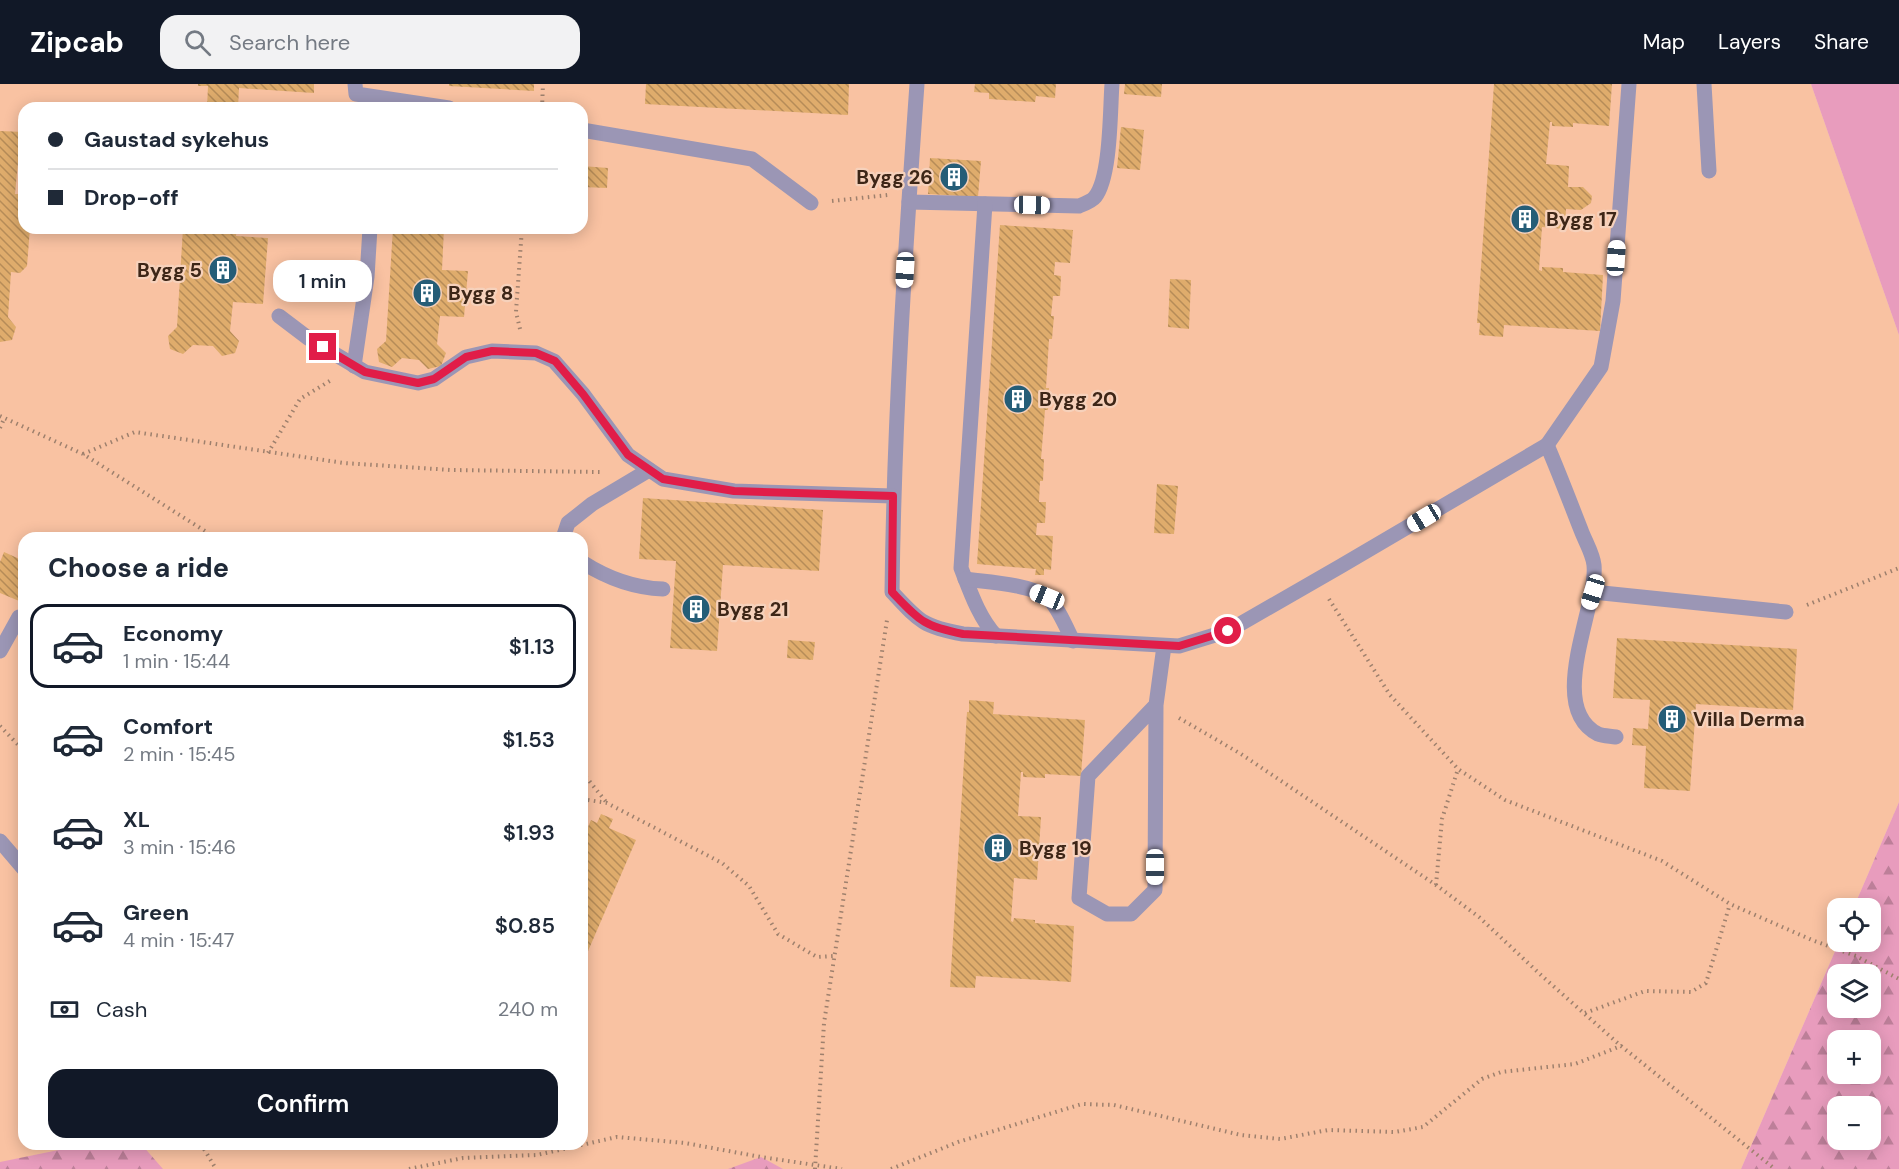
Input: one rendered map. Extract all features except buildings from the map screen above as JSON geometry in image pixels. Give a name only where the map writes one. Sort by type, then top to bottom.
[{"type":"lane","points":[[355,84],[356,94],[409,102]]},
{"type":"lane","points":[[917,84],[893,496],[892,592],[920,621],[937,629],[963,634],[1164,646],[1179,646],[1228,631],[1547,445],[1601,367],[1613,301],[1629,84]]},
{"type":"lane","points":[[909,197],[985,204],[1079,206],[1095,197],[1103,179],[1112,84]]},
{"type":"lane","points":[[1704,84],[1709,171]]},
{"type":"lane","points":[[588,131],[753,159],[811,203]]},
{"type":"lane","points":[[985,204],[961,568],[989,629],[996,636]]},
{"type":"lane","points":[[354,366],[367,277],[370,234]]},
{"type":"lane","points":[[279,316],[308,338],[365,372],[418,383],[434,379],[466,357],[492,351],[536,353],[555,361],[583,394],[628,455],[663,479],[734,491],[893,496]]},
{"type":"lane","points":[[1547,445],[1594,563],[1593,592],[1578,652],[1575,680],[1578,709],[1586,725],[1599,735],[1616,736]]},
{"type":"lane","points":[[566,532],[568,523],[592,504],[649,470]]},
{"type":"lane","points":[[588,566],[600,574],[628,585],[663,589]]},
{"type":"lane","points":[[965,579],[1016,585],[1047,597],[1073,641]]},
{"type":"lane","points":[[1593,592],[1786,612]]},
{"type":"lane","points":[[0,651],[18,619]]},
{"type":"lane","points":[[1156,705],[1088,776],[1079,898],[1107,914],[1131,914],[1155,890],[1156,705],[1164,646]]},
{"type":"lane","points":[[0,841],[18,862]]},
{"type":"path","points":[[542,102],[543,84]]},
{"type":"path","points":[[811,203],[909,197]]},
{"type":"path","points":[[522,234],[516,312],[524,344],[536,353]]},
{"type":"path","points":[[268,453],[300,399],[354,366]]},
{"type":"path","points":[[0,428],[2,418],[83,454],[206,532]]},
{"type":"path","points":[[83,454],[135,432],[344,463],[451,470],[607,472]]},
{"type":"path","points":[[1786,612],[1822,600],[1899,568]]},
{"type":"path","points":[[1317,580],[1390,695],[1458,769],[1505,800],[1662,861],[1730,904],[1812,940],[1856,956],[1899,979]]},
{"type":"path","points":[[815,1167],[824,1023],[892,592]]},
{"type":"path","points":[[1156,705],[1241,754],[1436,885],[1479,917],[1621,1046],[1775,1169]]},
{"type":"path","points":[[0,726],[18,746]]},
{"type":"path","points":[[1436,885],[1442,819],[1458,769]]},
{"type":"path","points":[[588,779],[607,803]]},
{"type":"path","points":[[588,800],[607,803],[722,863],[749,886],[778,934],[817,957],[834,957]]},
{"type":"path","points":[[1584,1013],[1645,991],[1691,992],[1706,983],[1730,904]]},
{"type":"path","points":[[891,1169],[958,1142],[1082,1104],[1114,1105],[1241,1135],[1280,1139],[1328,1130],[1395,1132],[1423,1127],[1482,1079],[1501,1072],[1575,1064],[1621,1046]]},
{"type":"path","points":[[588,1144],[617,1137],[685,1143],[815,1167],[842,1169]]},
{"type":"path","points":[[205,1150],[216,1169]]},
{"type":"path","points":[[409,1169],[463,1158],[537,1155],[559,1150]]},
{"type":"shaded area","points":[[0,84],[1811,84],[1899,335],[1899,802],[1858,898],[1827,898],[1827,952],[1835,952],[1830,964],[1827,964],[1827,970],[1741,1169],[0,1169]]},
{"type":"green space","points":[[1811,84],[1899,84],[1899,335]]},
{"type":"green space","points":[[1899,802],[1899,1169],[1741,1169],[1827,970],[1827,1018],[1881,1018],[1881,964],[1830,964],[1835,952],[1881,952],[1881,898],[1858,898]]},
{"type":"green space","points":[[59,1150],[146,1150],[163,1169],[0,1169],[0,1162]]},
{"type":"green space","points":[[761,1157],[783,1169],[728,1169]]},
{"type":"place","name":"Bygg 26","points":[[954,177]]},
{"type":"place","name":"Bygg 17","points":[[1525,219]]},
{"type":"place","name":"Bygg 5","points":[[223,270]]},
{"type":"place","name":"Bygg 8","points":[[427,293]]},
{"type":"place","name":"Bygg 20","points":[[1018,399]]},
{"type":"place","name":"Bygg 21","points":[[696,609]]},
{"type":"place","name":"Villa Derma","points":[[1672,719]]},
{"type":"place","name":"Bygg 19","points":[[998,848]]},
{"type":"route","points":[[323,347],[365,372],[418,383],[434,379],[466,357],[492,351],[536,353],[555,361],[583,394],[628,455],[663,479],[734,491],[893,496],[892,592],[920,621],[937,629],[963,634],[1179,646],[1228,631]]}]
